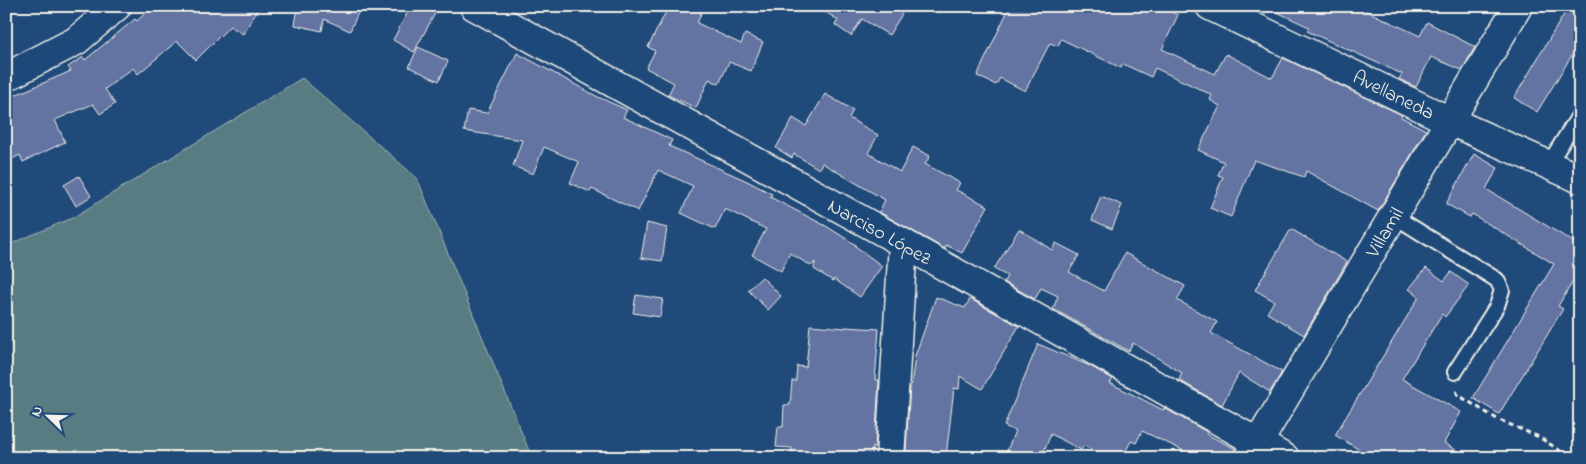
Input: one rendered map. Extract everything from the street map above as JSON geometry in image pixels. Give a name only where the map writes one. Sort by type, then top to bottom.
[{"type":"street","points":[[6,77],[76,42],[117,6]]},
{"type":"street","name":"Narciso López","points":[[474,6],[903,243],[1254,450],[1284,458]]},
{"type":"street","name":"Avellaneda","points":[[1210,6],[1450,121],[1580,179]]},
{"type":"street","name":"Villamil","points":[[1254,450],[1518,6]]},
{"type":"street","points":[[890,458],[903,243]]},
{"type":"lane","points":[[1548,165],[1580,114]]},
{"type":"lane","points":[[1394,216],[1497,280],[1502,290],[1497,306],[1455,372]]},
{"type":"path","points":[[1455,372],[1452,384],[1458,395],[1497,419],[1539,436],[1571,458]]},
{"type":"green space","points":[[302,78],[417,178],[532,458],[6,458],[6,246],[72,218]]},
{"type":"building","points":[[153,6],[260,6],[243,34],[230,26],[196,60],[177,41],[138,74],[133,68],[105,89],[115,104],[100,114],[93,104],[55,120],[65,142],[23,162],[20,155],[6,162],[6,99],[71,71],[68,67],[83,57],[85,60],[135,19],[137,21]]},
{"type":"building","points":[[296,6],[361,6],[350,31],[324,19],[322,31],[295,25],[298,7]]},
{"type":"building","points":[[411,6],[439,6],[414,52],[393,40]]},
{"type":"building","points":[[669,6],[704,6],[697,23],[741,44],[745,34],[763,42],[751,71],[729,62],[719,84],[709,79],[696,108],[668,95],[674,83],[646,68],[655,51],[648,47]]},
{"type":"building","points":[[816,6],[889,6],[902,14],[889,35],[862,19],[851,36],[835,25],[838,20]]},
{"type":"building","points":[[1010,6],[1159,6],[1178,15],[1162,49],[1215,74],[1226,54],[1272,78],[1283,58],[1402,115],[1401,117],[1426,130],[1378,211],[1306,171],[1304,177],[1254,160],[1231,217],[1210,208],[1223,177],[1218,175],[1224,162],[1198,150],[1220,106],[1210,100],[1212,95],[1155,68],[1151,77],[1123,64],[1121,68],[1061,39],[1058,46],[1050,43],[1025,91],[1000,78],[996,85],[977,76]]},
{"type":"building","points":[[1264,6],[1356,6],[1420,36],[1427,22],[1475,47],[1462,70],[1431,57],[1416,87],[1399,79],[1402,74],[1307,31],[1309,27]]},
{"type":"building","points":[[1569,6],[1580,6],[1580,42],[1537,112],[1514,98]]},
{"type":"building","points":[[418,47],[448,61],[439,81],[409,67]]},
{"type":"building","points":[[517,53],[598,97],[627,110],[623,117],[672,140],[669,146],[772,194],[770,197],[826,226],[856,245],[882,266],[860,297],[834,279],[833,281],[814,269],[815,262],[811,266],[790,253],[781,271],[752,255],[766,229],[725,209],[715,229],[681,213],[693,186],[658,170],[638,211],[592,189],[590,192],[570,183],[579,162],[544,147],[533,174],[513,166],[522,140],[464,131],[468,110],[487,113]]},
{"type":"building","points":[[825,94],[853,110],[849,118],[878,135],[868,153],[900,172],[913,147],[930,156],[925,164],[960,183],[956,190],[988,206],[962,253],[946,245],[945,249],[879,212],[885,200],[822,163],[819,169],[794,154],[792,158],[776,148],[793,118],[806,126]]},
{"type":"building","points":[[1474,154],[1498,168],[1486,189],[1580,246],[1580,270],[1558,306],[1563,309],[1499,414],[1473,398],[1554,264],[1472,214],[1470,217],[1446,204]]},
{"type":"building","points":[[79,176],[91,196],[76,206],[64,185]]},
{"type":"building","points":[[1101,196],[1122,205],[1112,229],[1092,220]]},
{"type":"building","points":[[647,223],[667,228],[662,261],[641,258]]},
{"type":"building","points":[[1019,229],[1052,250],[1056,243],[1079,255],[1069,272],[1104,291],[1125,253],[1185,286],[1177,300],[1217,322],[1211,333],[1282,372],[1270,392],[1239,373],[1222,405],[1179,380],[1182,373],[1133,343],[1129,351],[1053,309],[1058,296],[1041,288],[1035,299],[1004,282],[1007,276],[994,269]]},
{"type":"building","points":[[1291,229],[1347,262],[1304,335],[1267,313],[1274,301],[1255,290]]},
{"type":"building","points":[[1426,268],[1444,281],[1451,272],[1469,285],[1445,317],[1442,314],[1402,379],[1461,412],[1444,443],[1469,458],[1373,458],[1335,435],[1419,297],[1409,289]]},
{"type":"building","points":[[762,277],[781,296],[768,310],[748,290]]},
{"type":"building","points":[[636,295],[663,299],[660,317],[633,313]]},
{"type":"building","points":[[936,297],[965,308],[970,299],[1019,326],[982,389],[960,376],[959,389],[954,388],[946,457],[906,451],[910,385],[915,356]]},
{"type":"building","points":[[810,325],[879,329],[875,380],[879,380],[875,447],[873,447],[872,458],[792,458],[792,448],[776,447],[778,427],[783,427],[784,405],[790,405],[792,381],[796,381],[797,366],[806,367]]},
{"type":"building","points":[[1038,344],[1090,366],[1113,379],[1110,383],[1163,410],[1164,408],[1207,432],[1206,434],[1236,449],[1233,458],[1199,458],[1142,431],[1136,443],[1131,441],[1122,458],[1108,458],[1084,446],[1081,450],[1051,434],[1041,458],[1004,458],[1015,431],[1004,426]]}]
